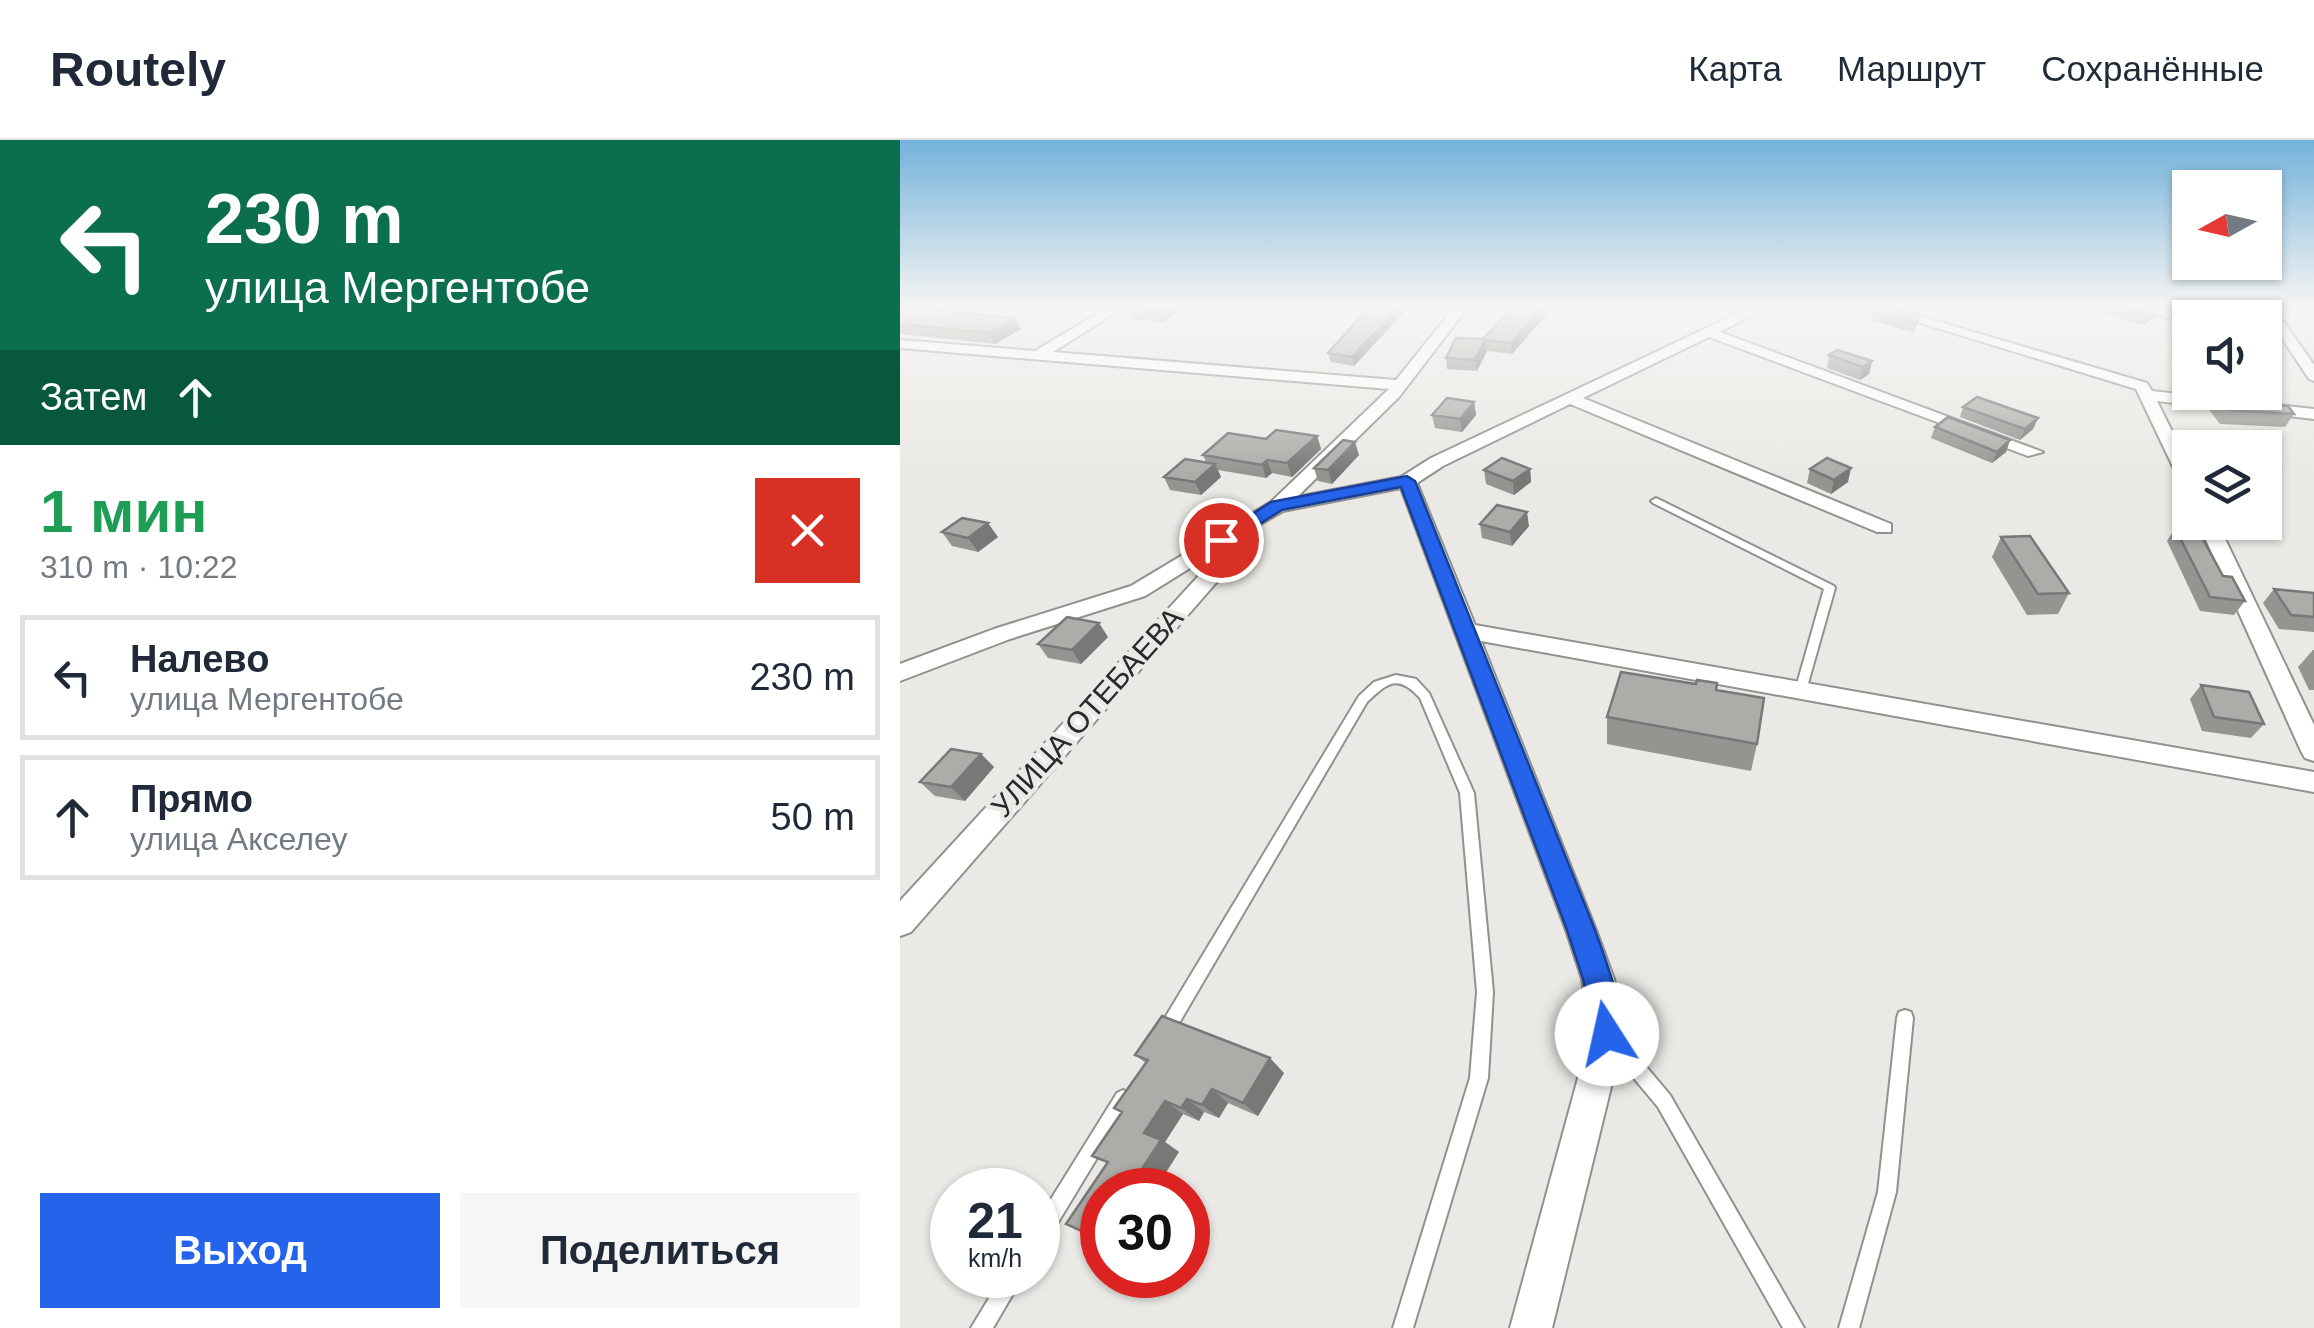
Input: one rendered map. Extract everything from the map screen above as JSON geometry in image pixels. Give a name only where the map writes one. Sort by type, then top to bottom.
[{"type":"street","points":[[1129,363],[1400,385]]},
{"type":"street","points":[[900,673],[1002,634],[1138,591],[1277,506],[1400,385],[1417,363]]},
{"type":"street","points":[[1277,506],[1407,481],[1437,462],[1642,363]]},
{"type":"street","points":[[1793,363],[2034,452]]},
{"type":"street","points":[[2066,363],[2142,386],[2172,448]]},
{"type":"street","points":[[2147,395],[2314,414]]},
{"type":"street","points":[[1569,398],[1884,528]]},
{"type":"street","points":[[1407,481],[1581,930],[1598,979],[1607,1034],[1531,1328]]},
{"type":"street","name":"УЛИЦА ОТЕБАЕВА","points":[[900,922],[1159,630],[1277,506]]},
{"type":"street","points":[[2215,540],[2314,751]]},
{"type":"street","points":[[1466,631],[2314,782]]},
{"type":"lane","points":[[1656,502],[1830,588],[1801,691]]},
{"type":"lane","points":[[1157,1045],[1363,699],[1378,684],[1396,679],[1412,682],[1424,696],[1467,793],[1486,992],[1478,1078],[1403,1328]]},
{"type":"lane","points":[[1849,1328],[1887,1192],[1905,1018]]},
{"type":"lane","points":[[1607,1034],[1664,1102],[1794,1328]]},
{"type":"lane","points":[[1060,1201],[1136,1078]]},
{"type":"lane","points":[[981,1328],[1000,1298]]},
{"type":"building","points":[[1977,397],[2038,418],[2025,429],[1963,407]]},
{"type":"building","points":[[1447,398],[1474,402],[1460,419],[1432,415]]},
{"type":"building","points":[[2282,405],[2294,414],[2228,410],[2282,410]]},
{"type":"building","points":[[1948,417],[2010,440],[1997,452],[1935,427]]},
{"type":"building","points":[[1276,430],[1317,436],[1287,463],[1267,460],[1262,465],[1203,455],[1228,433],[1266,439]]},
{"type":"building","points":[[1343,440],[1355,442],[1328,470],[1314,468]]},
{"type":"building","points":[[1502,458],[1530,469],[1513,481],[1484,470]]},
{"type":"building","points":[[1827,458],[1851,468],[1834,480],[1810,469]]},
{"type":"building","points":[[1185,459],[1215,464],[1195,482],[1164,477]]},
{"type":"building","points":[[1497,505],[1527,512],[1510,532],[1480,524]]},
{"type":"building","points":[[962,518],[988,523],[968,538],[942,532]]},
{"type":"building","points":[[2030,536],[2069,593],[2038,594],[2001,537]]},
{"type":"building","points":[[2181,540],[2203,540],[2223,576],[2232,577],[2245,601],[2210,597]]},
{"type":"building","points":[[2274,589],[2314,593],[2314,617],[2291,615]]},
{"type":"building","points":[[1067,617],[1099,623],[1072,650],[1038,644]]},
{"type":"building","points":[[1621,672],[1696,684],[1697,680],[1717,683],[1716,690],[1764,698],[1757,744],[1607,717]]},
{"type":"building","points":[[2201,685],[2249,692],[2264,724],[2214,717]]},
{"type":"building","points":[[951,749],[981,754],[951,787],[920,782]]},
{"type":"building","points":[[1162,1016],[1270,1058],[1243,1103],[1212,1089],[1202,1105],[1187,1099],[1181,1108],[1165,1101],[1144,1133],[1161,1140],[1143,1168],[1104,1168],[1108,1162],[1092,1156],[1122,1112],[1114,1108],[1148,1060],[1135,1055]]},
{"type":"building","points":[[1080,1203],[1080,1230],[1066,1224]]},
{"type":"route","points":[[1221,540],[1277,506],[1407,481],[1581,930],[1598,979],[1607,1034]]}]
